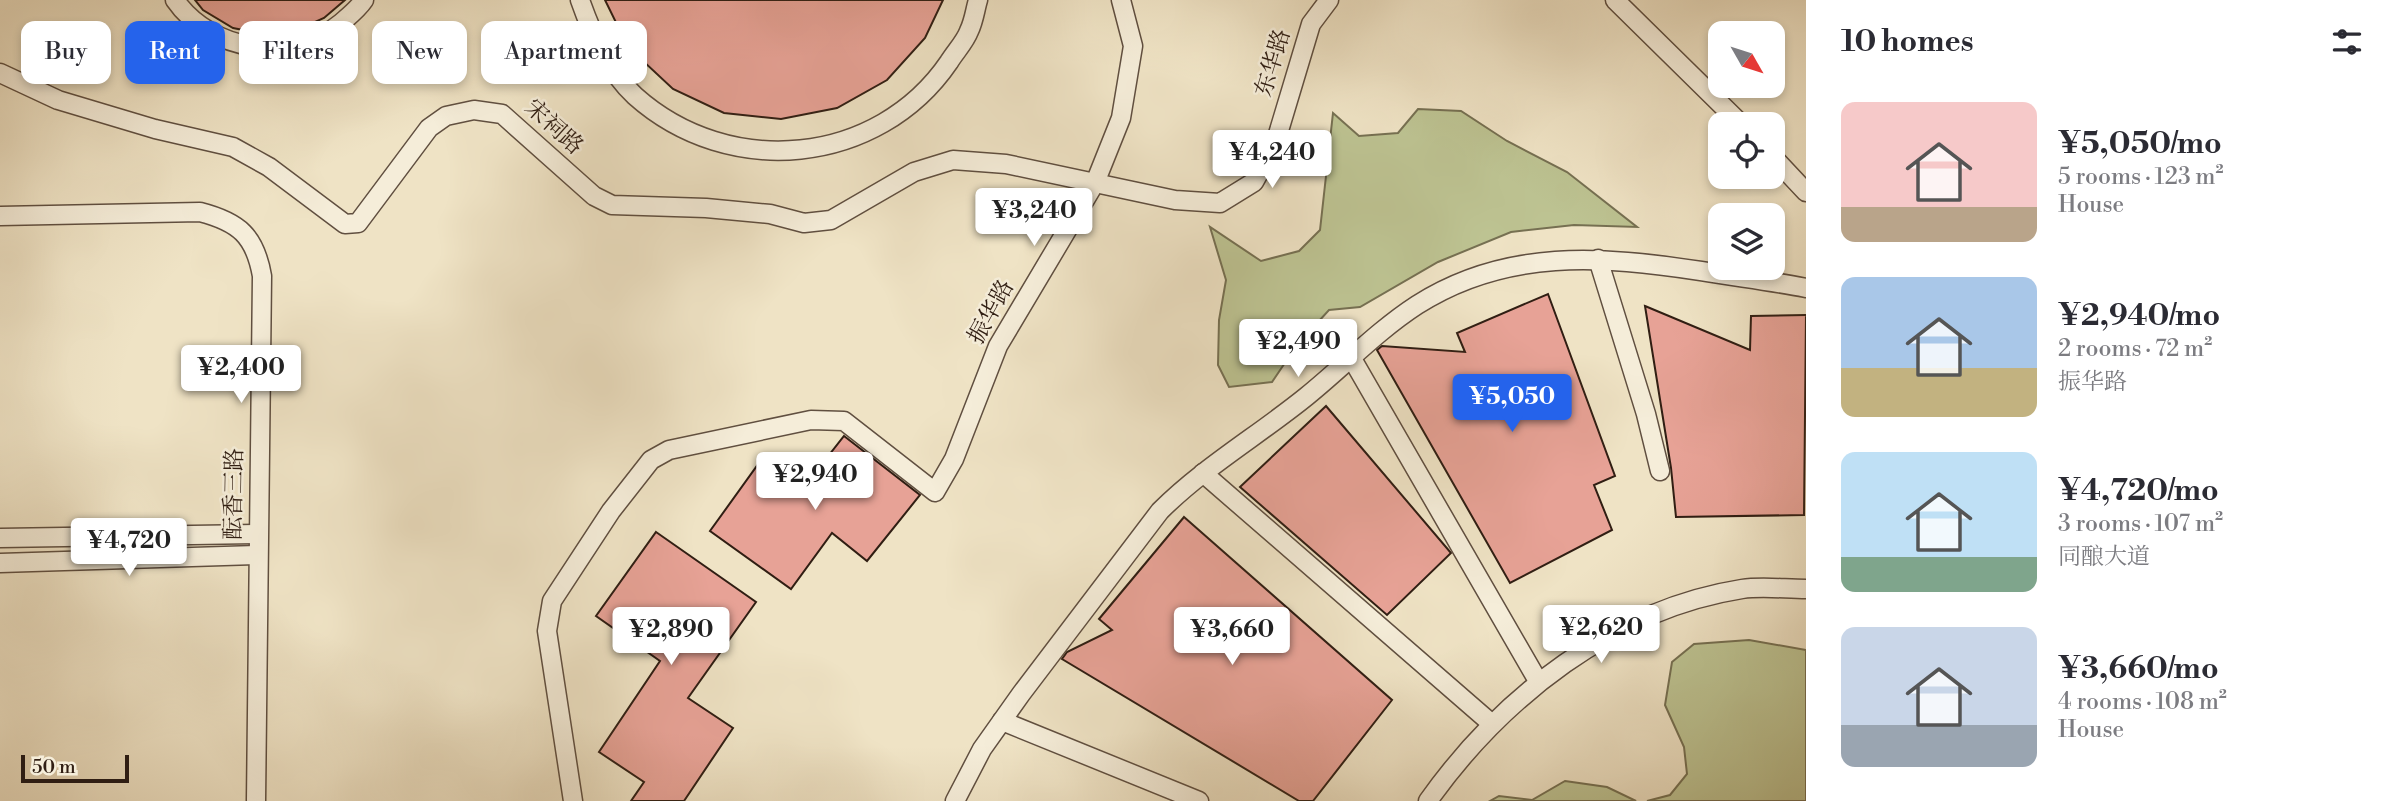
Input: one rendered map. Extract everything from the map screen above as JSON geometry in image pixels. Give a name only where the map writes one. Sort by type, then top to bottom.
[{"type":"street","points":[[175,0],[184,13],[216,36],[253,48],[293,47],[330,32],[364,0]]},
{"type":"street","points":[[580,0],[595,43],[635,95],[689,133],[752,151],[818,149],[880,127],[932,86],[969,32],[978,0]]},
{"type":"street","name":"振华路","points":[[573,801],[547,631],[552,601],[611,511],[651,460],[669,450],[810,420],[844,421],[936,492],[954,459],[998,346],[1095,183],[1121,118],[1133,46],[1121,0]]},
{"type":"street","name":"东华路","points":[[1095,183],[1175,200],[1220,203],[1254,182],[1275,144],[1311,24],[1329,0]]},
{"type":"street","points":[[1615,0],[1729,112]]},
{"type":"street","name":"宋祠路","points":[[0,73],[58,100],[155,129],[233,147],[270,167],[345,225],[358,223],[365,216],[429,128],[446,116],[474,110],[502,114],[594,196],[612,205],[706,208],[770,214],[804,223],[831,220],[914,172],[953,160],[1006,164],[1095,183]]},
{"type":"street","points":[[1785,170],[1806,192]]},
{"type":"street","name":"酝香三路","points":[[0,216],[200,212],[219,217],[238,227],[250,239],[259,256],[262,276],[256,801]]},
{"type":"street","points":[[955,801],[972,766],[1002,721],[1160,511],[1184,487],[1269,426],[1381,331],[1418,304],[1450,287],[1500,270],[1537,262],[1598,259],[1632,261],[1806,288]]},
{"type":"street","points":[[1598,259],[1646,414],[1660,471]]},
{"type":"street","points":[[1351,358],[1538,681]]},
{"type":"street","points":[[1203,474],[1492,724]]},
{"type":"street","points":[[0,538],[258,534]]},
{"type":"street","points":[[0,563],[258,555]]},
{"type":"street","points":[[1428,801],[1492,724],[1538,681],[1622,629],[1694,598],[1745,588],[1806,589]]},
{"type":"street","points":[[1002,721],[1199,801]]},
{"type":"green space","points":[[1418,109],[1461,111],[1507,141],[1567,172],[1637,227],[1574,225],[1511,232],[1438,262],[1360,307],[1329,310],[1297,345],[1272,382],[1229,387],[1218,365],[1219,320],[1226,280],[1210,227],[1261,261],[1299,251],[1320,230],[1333,113],[1359,136],[1398,133]]},
{"type":"green space","points":[[1749,640],[1806,650],[1806,801],[1647,801],[1670,795],[1687,774],[1684,747],[1665,705],[1672,662],[1694,644]]},
{"type":"green space","points":[[1565,781],[1607,787],[1636,801],[1490,801],[1499,796],[1532,800]]},
{"type":"building","points":[[195,0],[345,0],[317,21],[239,21],[239,29],[203,10]]},
{"type":"building","points":[[605,0],[943,0],[925,38],[887,80],[837,108],[781,119],[724,113],[673,89],[647,65],[647,21],[615,21]]},
{"type":"building","points":[[1548,294],[1615,476],[1594,485],[1612,530],[1510,583],[1377,350],[1382,346],[1465,352],[1457,333]]},
{"type":"building","points":[[1645,306],[1750,350],[1751,316],[1806,315],[1804,515],[1676,517],[1671,468]]},
{"type":"building","points":[[1326,406],[1451,553],[1387,615],[1240,487]]},
{"type":"building","points":[[844,436],[920,495],[867,561],[832,533],[791,589],[710,531],[759,463],[800,492]]},
{"type":"building","points":[[1184,517],[1392,700],[1313,801],[1299,801],[1062,659],[1067,652],[1112,630],[1099,619]]},
{"type":"building","points":[[656,532],[756,602],[688,698],[733,728],[684,801],[631,801],[644,782],[599,752],[660,661],[596,616]]}]
